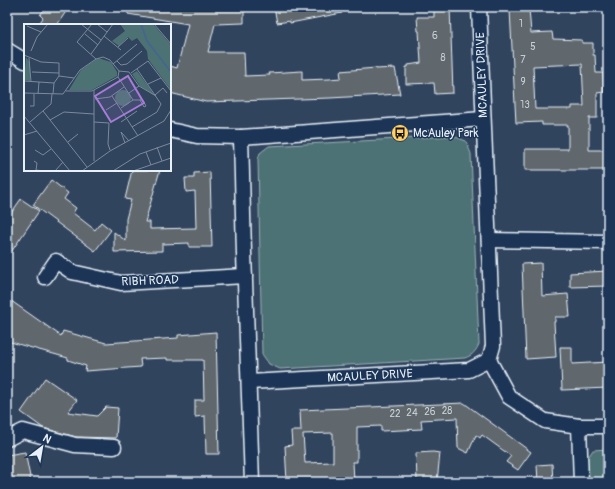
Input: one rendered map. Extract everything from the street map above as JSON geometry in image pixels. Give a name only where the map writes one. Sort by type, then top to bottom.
[{"type":"street","name":"MCAULEY DRIVE","points":[[249,382],[469,370],[489,360],[494,346],[479,7]]},
{"type":"street","points":[[7,50],[24,60]]},
{"type":"street","points":[[171,130],[197,136],[241,137],[483,118]]},
{"type":"street","points":[[241,137],[252,482]]},
{"type":"street","points":[[489,240],[608,242]]},
{"type":"street","name":"RIBH ROAD","points":[[46,277],[56,261],[72,272],[121,283],[245,276]]},
{"type":"street","points":[[489,360],[509,397],[545,421],[579,426],[608,426]]},
{"type":"street","points":[[579,426],[581,482]]},
{"type":"street","points":[[7,439],[23,431],[75,445],[114,447]]},
{"type":"green space","points":[[453,136],[466,141],[471,154],[479,344],[475,351],[470,356],[465,358],[280,369],[269,364],[262,354],[258,159],[260,153],[269,146]]},
{"type":"green space","points":[[608,449],[608,482],[586,482],[585,462],[593,450]]},
{"type":"building","points":[[46,7],[69,7],[58,24],[39,24],[43,18],[40,15]]},
{"type":"building","points":[[128,7],[244,7],[244,23],[215,24],[208,52],[244,52],[245,76],[302,71],[302,80],[329,79],[341,78],[340,71],[395,68],[400,94],[206,102],[171,93],[171,66],[177,68],[188,24],[128,14]]},
{"type":"building","points":[[274,7],[341,7],[342,13],[290,23],[290,21],[277,23]]},
{"type":"building","points":[[434,7],[450,7],[453,93],[435,94],[434,83],[406,84],[406,67],[408,67],[408,65],[421,63],[417,17],[434,17]]},
{"type":"building","points":[[529,9],[531,33],[552,32],[553,39],[582,40],[582,43],[593,43],[596,73],[603,73],[604,92],[597,93],[597,118],[589,118],[589,150],[608,150],[608,170],[525,170],[525,149],[568,149],[568,125],[542,125],[542,122],[516,123],[510,10]],"holes":[[[582,64],[584,106],[572,106],[572,109],[535,109],[533,66]]]},
{"type":"building","points":[[132,171],[160,171],[145,222],[150,222],[150,229],[196,228],[195,191],[186,192],[185,178],[194,178],[194,173],[210,172],[212,247],[189,247],[189,243],[162,244],[162,251],[114,252],[114,232],[126,241],[126,219],[131,200],[125,199]]},
{"type":"building","points":[[51,180],[68,193],[64,199],[76,208],[73,213],[95,230],[101,222],[111,230],[95,251],[33,205]]},
{"type":"building","points":[[21,199],[39,211],[7,258],[7,219]]},
{"type":"building","points":[[541,263],[542,296],[568,294],[570,317],[555,317],[556,357],[526,359],[522,264]]},
{"type":"building","points":[[608,271],[608,286],[570,287],[570,273]]},
{"type":"building","points":[[7,298],[61,336],[63,331],[106,343],[178,338],[178,335],[216,332],[219,454],[206,454],[205,416],[195,417],[195,400],[204,400],[203,360],[167,360],[167,358],[140,359],[141,367],[85,371],[86,366],[68,360],[68,358],[7,341]]},
{"type":"building","points":[[560,347],[572,347],[572,364],[608,362],[608,388],[562,390]]},
{"type":"building","points":[[45,378],[77,400],[68,412],[97,416],[106,407],[118,408],[116,438],[76,437],[43,428],[21,412]]},
{"type":"building","points":[[464,403],[531,452],[518,470],[506,462],[511,456],[482,435],[480,438],[476,435],[468,453],[458,448],[457,418],[421,420],[422,429],[381,431],[381,426],[357,427],[357,462],[353,462],[354,482],[287,482],[285,446],[292,445],[291,431],[301,431],[300,410]],"holes":[[[333,433],[333,462],[305,463],[303,434]]]},
{"type":"building","points":[[25,452],[31,482],[7,482],[7,455]]},
{"type":"building","points":[[416,453],[440,453],[437,482],[417,482]]},
{"type":"building","points":[[552,464],[553,482],[538,482],[537,465]]},
{"type":"place","name":"McAuley Park","points":[[400,133]]}]
